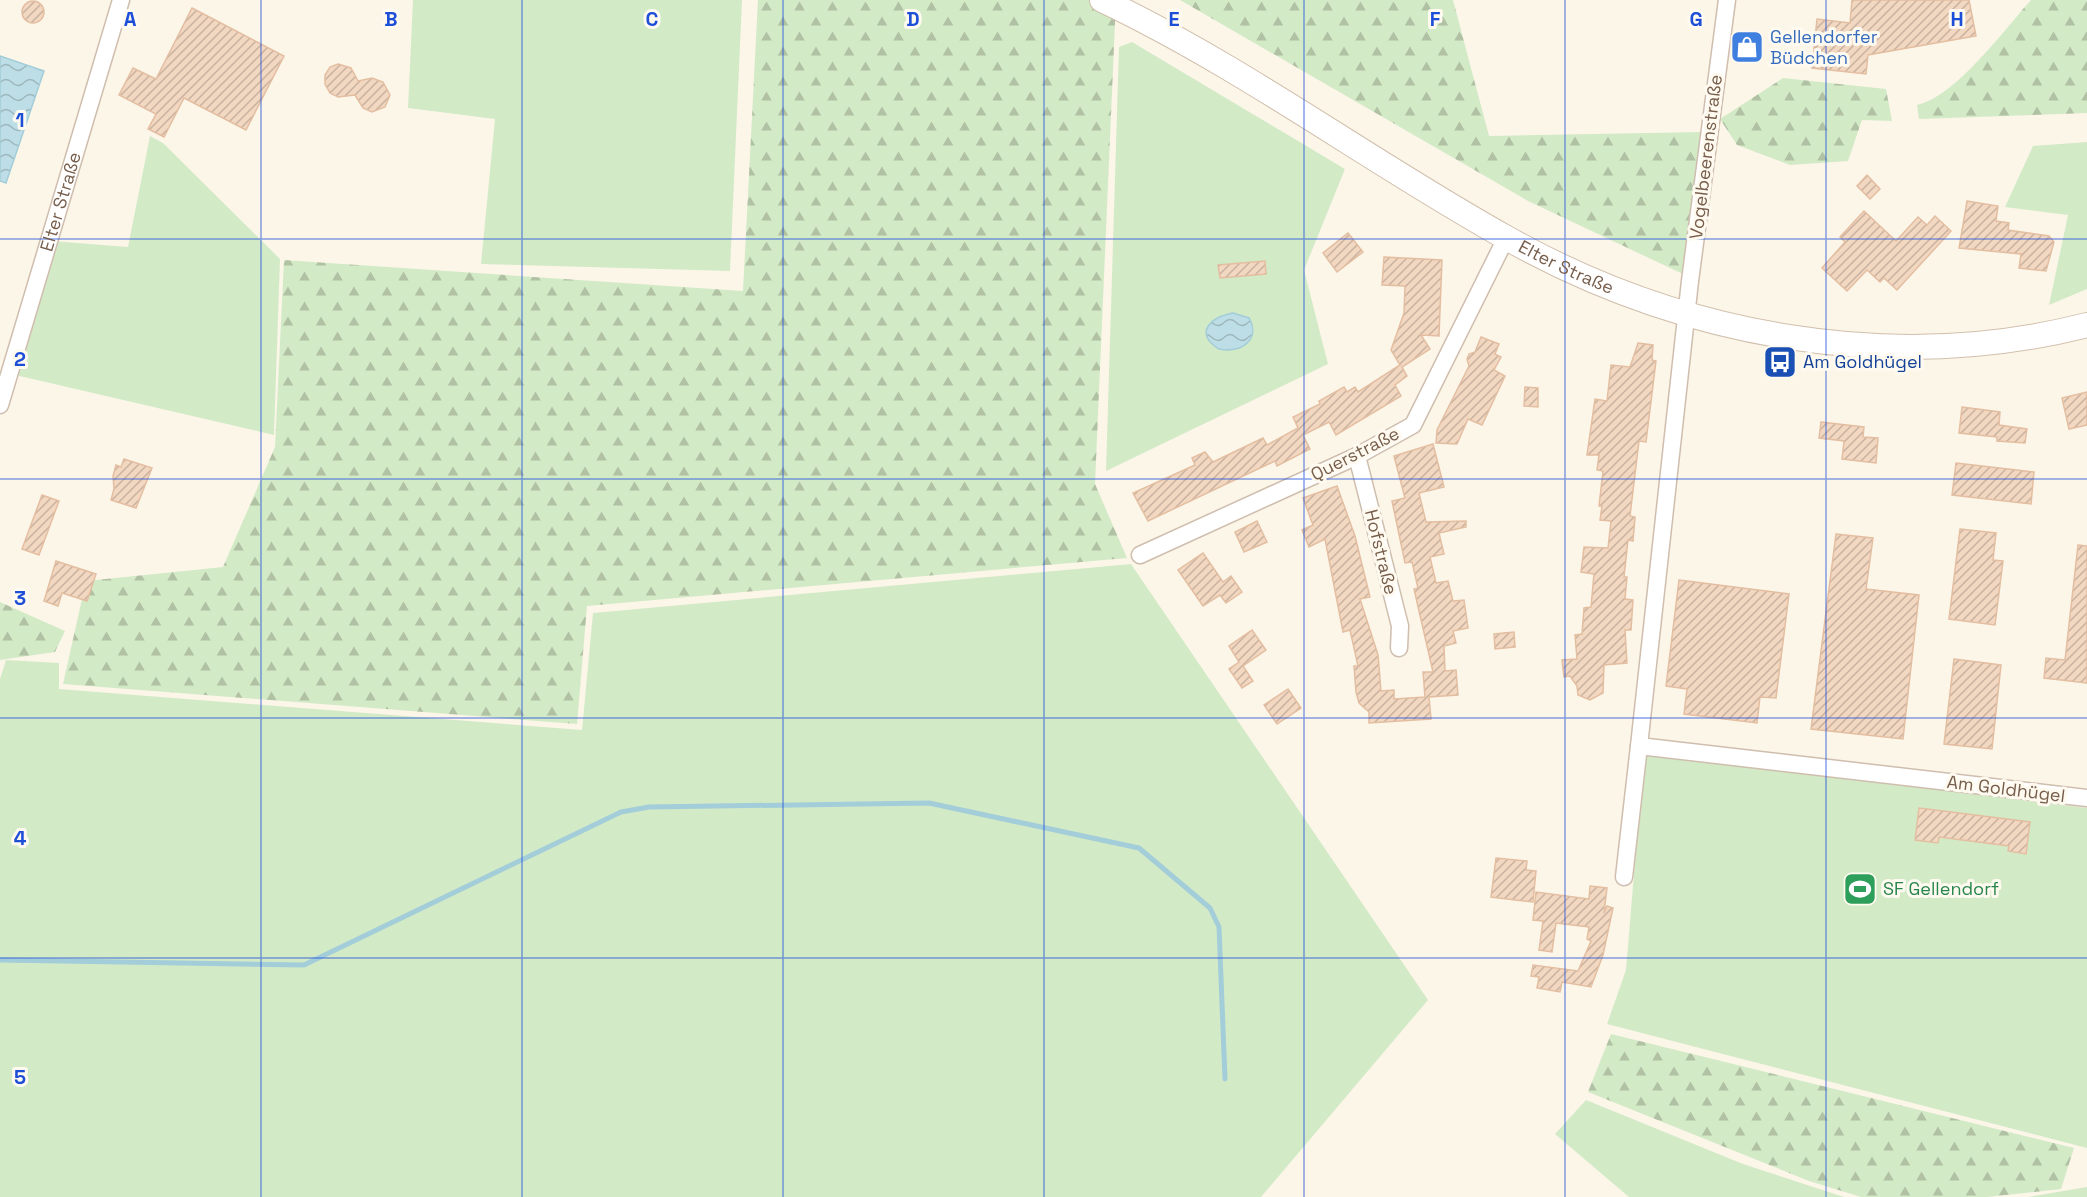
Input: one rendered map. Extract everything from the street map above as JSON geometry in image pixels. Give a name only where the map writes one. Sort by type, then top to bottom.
[{"type":"main road","name":"Elter Straße","points":[[1102,0],[1219,61],[1506,238],[1642,301],[1688,315],[1779,336],[1848,344],[1965,345],[2007,340],[2087,324]]},
{"type":"street","name":"Elter Straße","points":[[0,405],[121,0]]},
{"type":"street","name":"Vogelbeerenstraße","points":[[1688,315],[1727,0]]},
{"type":"street","name":"Querstraße","points":[[1140,555],[1357,456],[1413,425],[1506,238]]},
{"type":"street","points":[[1624,877],[1688,315]]},
{"type":"street","name":"Hofstraße","points":[[1357,456],[1400,626],[1399,648]]},
{"type":"street","name":"Am Goldhügel","points":[[1639,746],[2087,798]]},
{"type":"green space","points":[[413,0],[742,0],[730,271],[481,264],[495,119],[408,108]]},
{"type":"green space","points":[[758,0],[1116,0],[1095,484],[1127,558],[587,606],[577,724],[63,684],[86,581],[223,567],[275,447],[284,260],[743,291]]},
{"type":"green space","points":[[1180,0],[1453,0],[1489,136],[1702,132],[1685,275],[1528,201]]},
{"type":"green space","points":[[2031,0],[2087,0],[2087,113],[1919,119],[1917,105],[1932,99],[1963,76]]},
{"type":"green space","points":[[1132,42],[1345,169],[1304,270],[1328,364],[1106,471],[1119,47]]},
{"type":"green space","points":[[1783,78],[1886,89],[1892,121],[1862,120],[1848,161],[1790,165],[1737,145],[1720,119]]},
{"type":"green space","points":[[150,136],[163,143],[280,259],[274,435],[11,374],[52,241],[128,247]]},
{"type":"green space","points":[[2087,142],[2087,289],[2049,305],[2068,215],[2005,207],[2033,146]]},
{"type":"green space","points":[[1131,564],[1428,1000],[1261,1197],[0,1197],[0,679],[6,660],[59,663],[59,689],[582,730],[593,613]]},
{"type":"green space","points":[[0,602],[65,631],[55,652],[0,660]]},
{"type":"green space","name":"SF Gellendorf","points":[[1644,753],[2087,808],[2087,1148],[1607,1024],[1626,970]]},
{"type":"green space","points":[[1611,1034],[2074,1148],[2061,1189],[1987,1197],[1861,1197],[1809,1181],[1588,1092]]},
{"type":"green space","points":[[1586,1100],[1743,1164],[1844,1197],[1629,1197],[1555,1134]]},
{"type":"green space","points":[[2087,1187],[2087,1197],[2028,1197]]},
{"type":"water","points":[[0,56],[44,71],[6,183],[0,181]]},
{"type":"water","points":[[1233,313],[1249,318],[1253,333],[1246,344],[1241,347],[1219,349],[1207,337],[1208,326],[1218,318]]},
{"type":"building","points":[[1852,0],[1969,0],[1976,36],[1868,55],[1866,74],[1812,68],[1817,19],[1850,23]]},
{"type":"building","points":[[33,1],[41,4],[44,12],[41,20],[33,23],[25,20],[22,12],[25,4]]},
{"type":"building","points":[[192,8],[284,56],[246,130],[184,98],[164,137],[148,129],[156,114],[119,95],[133,68],[156,79]]},
{"type":"building","points":[[338,64],[351,68],[358,81],[372,78],[383,82],[390,95],[385,107],[372,112],[363,108],[355,95],[338,97],[330,93],[325,84],[325,75],[330,67]]},
{"type":"building","points":[[1867,175],[1880,189],[1870,199],[1857,186]]},
{"type":"building","points":[[1967,201],[1998,206],[1996,221],[2009,223],[2008,230],[2049,236],[2054,242],[2046,271],[2019,268],[2021,254],[1959,248]]},
{"type":"building","points":[[1864,211],[1896,241],[1918,217],[1927,225],[1935,216],[1951,231],[1897,290],[1884,278],[1880,282],[1867,270],[1847,291],[1822,268],[1845,242],[1840,237]]},
{"type":"building","points":[[1348,233],[1363,252],[1337,272],[1323,253]]},
{"type":"building","points":[[1384,257],[1442,260],[1439,336],[1421,335],[1430,349],[1402,367],[1407,376],[1395,385],[1401,396],[1336,435],[1329,422],[1303,435],[1310,449],[1277,466],[1275,461],[1148,521],[1133,493],[1195,465],[1192,458],[1205,452],[1213,462],[1263,438],[1267,445],[1298,428],[1293,417],[1320,404],[1319,401],[1344,387],[1347,392],[1355,387],[1358,392],[1400,365],[1391,350],[1404,313],[1405,286],[1382,285]]},
{"type":"building","points":[[1265,261],[1266,274],[1220,278],[1218,265]]},
{"type":"building","points":[[1481,337],[1499,344],[1495,354],[1501,357],[1494,370],[1505,376],[1482,425],[1468,419],[1457,444],[1436,443],[1437,430],[1469,366],[1467,359],[1469,354],[1475,352]]},
{"type":"building","points":[[1638,343],[1653,345],[1652,360],[1656,361],[1646,442],[1639,441],[1630,516],[1635,517],[1633,541],[1628,540],[1624,577],[1627,577],[1625,599],[1633,600],[1631,630],[1625,630],[1627,663],[1604,665],[1603,693],[1590,700],[1578,695],[1577,686],[1570,676],[1564,677],[1562,660],[1577,659],[1575,635],[1582,634],[1584,608],[1591,607],[1594,574],[1581,572],[1584,547],[1608,548],[1611,521],[1600,520],[1602,506],[1599,506],[1603,471],[1597,470],[1599,455],[1587,455],[1595,399],[1607,401],[1611,365],[1630,367]]},
{"type":"building","points":[[1525,387],[1538,388],[1538,407],[1524,406]]},
{"type":"building","points":[[2087,392],[2087,425],[2069,429],[2062,398]]},
{"type":"building","points":[[1962,407],[2000,412],[1999,425],[2027,429],[2025,443],[1997,441],[1997,437],[1959,433]]},
{"type":"building","points":[[1821,422],[1864,427],[1863,437],[1878,438],[1876,463],[1842,459],[1844,441],[1819,438]]},
{"type":"building","points":[[1433,444],[1444,487],[1419,493],[1426,522],[1466,521],[1466,527],[1439,533],[1444,554],[1430,557],[1436,583],[1448,581],[1453,601],[1464,600],[1468,628],[1453,631],[1456,643],[1444,646],[1445,671],[1456,670],[1458,695],[1429,697],[1431,719],[1369,723],[1369,712],[1359,703],[1356,692],[1354,666],[1358,666],[1350,630],[1343,632],[1325,539],[1309,547],[1302,530],[1313,525],[1303,498],[1337,486],[1355,536],[1370,597],[1360,599],[1378,655],[1381,691],[1394,690],[1394,699],[1425,697],[1423,672],[1433,672],[1414,589],[1418,588],[1412,562],[1405,563],[1392,501],[1405,498],[1394,456]]},
{"type":"building","points":[[124,459],[152,468],[136,508],[111,500],[116,465],[121,467]]},
{"type":"building","points":[[1956,463],[2034,472],[2031,504],[1952,495]]},
{"type":"building","points":[[42,495],[59,501],[39,555],[22,549]]},
{"type":"building","points":[[1257,521],[1267,542],[1244,552],[1235,532]]},
{"type":"building","points":[[1960,529],[1996,533],[1993,560],[2003,561],[1995,625],[1949,619]]},
{"type":"building","points":[[1836,534],[1873,538],[1866,589],[1919,595],[1903,739],[1811,729]]},
{"type":"building","points":[[2078,545],[2087,546],[2087,683],[2044,678],[2046,658],[2065,660]]},
{"type":"building","points":[[1203,553],[1223,582],[1231,576],[1242,592],[1226,603],[1220,595],[1203,606],[1178,570]]},
{"type":"building","points":[[56,561],[96,574],[87,601],[62,593],[58,606],[44,601]]},
{"type":"building","points":[[1679,580],[1789,594],[1776,698],[1760,697],[1757,723],[1684,714],[1687,689],[1666,686]]},
{"type":"building","points":[[1252,630],[1266,650],[1243,666],[1253,681],[1242,688],[1229,669],[1239,662],[1229,646]]},
{"type":"building","points":[[1514,632],[1515,647],[1495,649],[1494,634]]},
{"type":"building","points":[[1954,659],[2001,665],[1992,749],[1944,744]]},
{"type":"building","points":[[1288,689],[1301,708],[1277,724],[1264,705]]},
{"type":"building","points":[[1919,808],[2030,822],[2026,854],[2008,851],[2009,846],[1939,837],[1938,843],[1915,840]]},
{"type":"building","points":[[1496,858],[1527,861],[1526,870],[1536,871],[1533,902],[1491,897]]},
{"type":"building","points":[[1590,886],[1607,888],[1604,913],[1607,906],[1613,908],[1603,955],[1591,987],[1562,982],[1560,992],[1537,988],[1539,977],[1531,976],[1533,965],[1578,971],[1591,941],[1587,939],[1589,927],[1556,923],[1552,952],[1539,950],[1543,921],[1533,920],[1536,892],[1589,899]]},
{"type":"waterway","points":[[0,960],[304,965],[621,812],[649,807],[929,803],[1139,848],[1210,908],[1219,927],[1225,1079]]},
{"type":"place","name":"Gellendorfer Büdchen","points":[[1747,47]]},
{"type":"place","name":"Am Goldhügel","points":[[1780,362]]},
{"type":"place","name":"SF Gellendorf","points":[[1860,889]]}]
